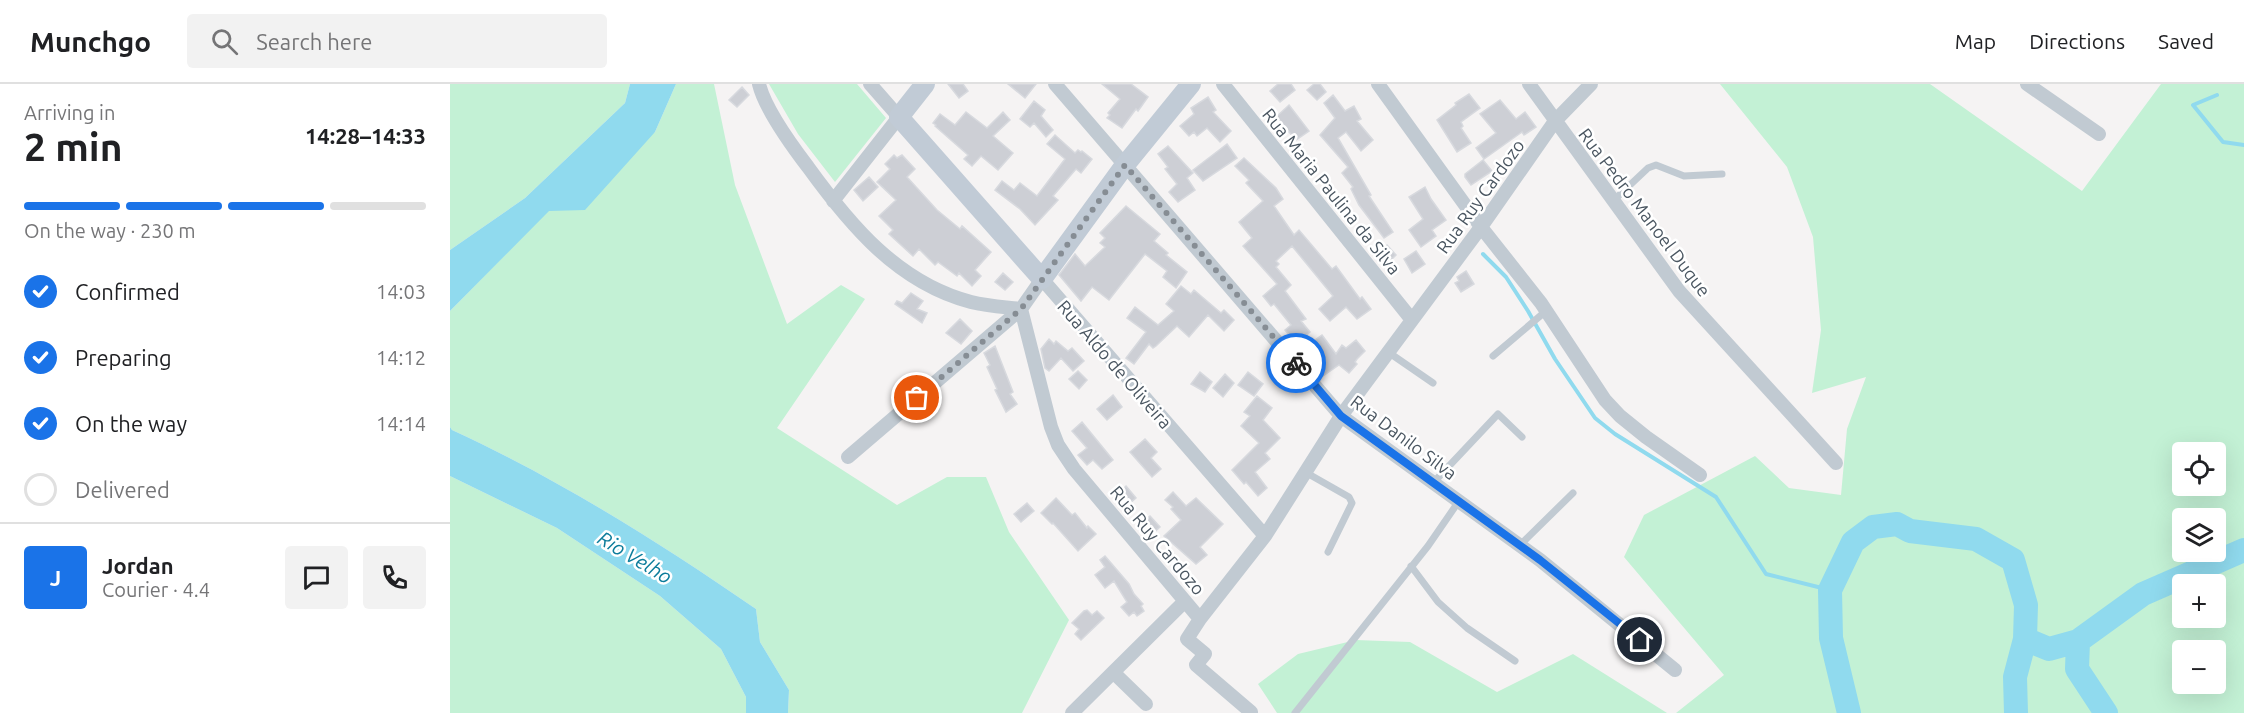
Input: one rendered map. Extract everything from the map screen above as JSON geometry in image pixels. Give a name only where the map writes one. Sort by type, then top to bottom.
[{"type":"street","points":[[759,84],[781,128],[833,201],[890,262],[917,280],[947,294],[970,302],[1021,309]]},
{"type":"street","name":"Rua Aldo de Oliveira","points":[[870,84],[1265,537]]},
{"type":"street","points":[[833,201],[925,84]]},
{"type":"street","name":"Rua Danilo Silva","points":[[1055,84],[1341,416],[1520,545],[1675,670]]},
{"type":"street","points":[[848,457],[1021,309],[1125,165],[1191,84]]},
{"type":"street","name":"Rua Maria Paulina da Silva","points":[[1223,84],[1412,320]]},
{"type":"street","points":[[1378,84],[1605,400],[1620,416],[1700,475]]},
{"type":"street","name":"Rua Pedro Manoel Duque","points":[[1529,84],[1679,291],[1836,463]]},
{"type":"street","name":"Rua Ruy Cardozo","points":[[1021,309],[1051,427],[1058,445],[1074,469],[1200,619],[1265,537],[1341,416],[1481,227],[1555,121],[1591,84]]},
{"type":"street","points":[[2027,84],[2099,134]]},
{"type":"street","points":[[1072,713],[1185,601]]},
{"type":"street","points":[[1200,619],[1187,639],[1205,654],[1196,665],[1251,712]]},
{"type":"street","points":[[1114,673],[1146,704]]},
{"type":"lane","points":[[1613,201],[1648,168],[1656,165],[1684,176],[1722,174]]},
{"type":"lane","points":[[1493,356],[1543,314]]},
{"type":"lane","points":[[1388,352],[1433,383]]},
{"type":"lane","points":[[1433,483],[1498,414],[1522,437]]},
{"type":"lane","points":[[1305,472],[1349,497],[1352,503],[1328,552]]},
{"type":"lane","points":[[1520,545],[1573,493]]},
{"type":"lane","points":[[1295,713],[1428,546],[1459,501]]},
{"type":"lane","points":[[1411,566],[1438,602],[1467,628],[1515,661]]},
{"type":"green space","points":[[450,84],[630,84],[625,103],[525,198],[450,250]]},
{"type":"green space","points":[[676,84],[714,84],[735,185],[787,324],[841,285],[865,299],[777,428],[897,505],[947,477],[986,477],[1009,532],[1069,620],[1022,713],[788,713],[789,690],[760,642],[756,609],[608,513],[531,469],[450,427],[450,311],[549,210],[655,132]]},
{"type":"green space","points":[[769,84],[857,84],[886,118],[835,182],[798,134]]},
{"type":"green space","points":[[1720,84],[1930,84],[2082,191],[2161,84],[2244,84],[2244,713],[1676,713],[1724,675],[1624,557],[1644,515],[1755,456],[1789,488],[1841,495],[1847,429],[1866,377],[1812,393],[1821,330],[1813,237],[1787,167]]},
{"type":"green space","points":[[450,476],[557,528],[660,596],[721,649],[746,697],[746,713],[450,713]]},
{"type":"green space","points":[[1356,640],[1410,642],[1497,692],[1573,654],[1667,713],[1277,713],[1258,684],[1298,654]]},
{"type":"water","points":[[630,84],[676,84],[655,132],[585,210],[549,211],[450,311],[450,250],[525,198],[625,103]]},
{"type":"water","name":"Rio Velho","points":[[450,427],[531,469],[608,513],[756,609],[760,642],[789,690],[788,713],[746,713],[746,697],[721,649],[660,596],[557,528],[450,476]]},
{"type":"building","points":[[948,84],[963,84],[968,91],[959,98]]},
{"type":"building","points":[[1008,84],[1036,84],[1025,98]]},
{"type":"building","points":[[1102,84],[1131,84],[1148,97],[1122,128],[1107,118],[1110,115],[1108,113],[1120,99]]},
{"type":"building","points":[[1278,84],[1291,84],[1295,90],[1280,102],[1270,91]]},
{"type":"building","points":[[1314,84],[1320,84],[1326,92],[1317,100],[1307,90]]},
{"type":"building","points":[[742,87],[749,95],[737,107],[729,100]]},
{"type":"building","points":[[1469,94],[1480,108],[1461,122],[1463,126],[1461,128],[1471,143],[1457,152],[1437,120],[1456,105],[1455,103]]},
{"type":"building","points":[[1333,95],[1345,111],[1354,106],[1361,119],[1357,121],[1373,140],[1361,151],[1346,132],[1338,138],[1371,195],[1369,196],[1393,232],[1384,238],[1359,205],[1351,189],[1353,187],[1342,173],[1348,167],[1320,135],[1335,118],[1324,103]]},
{"type":"building","points":[[1208,97],[1216,110],[1213,112],[1231,131],[1220,142],[1207,128],[1197,136],[1194,132],[1189,136],[1180,126],[1194,114],[1191,108]]},
{"type":"building","points":[[1500,100],[1516,119],[1525,112],[1536,127],[1524,135],[1522,132],[1484,159],[1476,148],[1496,133],[1480,114]]},
{"type":"building","points":[[1034,101],[1045,110],[1041,116],[1053,130],[1046,137],[1034,123],[1030,127],[1020,119]]},
{"type":"building","points":[[1289,105],[1309,131],[1296,140],[1276,117]]},
{"type":"building","points":[[966,112],[987,128],[1003,112],[1010,120],[993,136],[1013,153],[998,170],[981,156],[972,166],[964,159],[968,155],[933,123],[940,114],[955,125]]},
{"type":"building","points":[[1055,135],[1075,153],[1078,150],[1082,151],[1092,159],[1081,173],[1076,169],[1053,196],[1058,200],[1035,225],[1020,209],[995,190],[1002,181],[1014,190],[1020,183],[1037,196],[1065,159],[1047,144]]},
{"type":"building","points":[[1227,144],[1237,158],[1203,181],[1193,170]]},
{"type":"building","points":[[1168,146],[1193,173],[1187,178],[1195,190],[1178,202],[1169,192],[1177,184],[1165,169],[1168,167],[1158,154]]},
{"type":"building","points":[[894,155],[897,158],[902,155],[915,169],[907,177],[937,210],[960,229],[962,226],[991,252],[975,270],[981,276],[972,286],[959,273],[957,276],[938,262],[935,265],[919,249],[913,256],[889,234],[893,230],[879,216],[896,200],[877,182],[890,169],[885,164]]},
{"type":"building","points":[[1244,158],[1276,188],[1283,199],[1274,206],[1294,235],[1299,230],[1332,269],[1336,266],[1360,299],[1362,297],[1371,309],[1357,319],[1346,307],[1330,321],[1319,309],[1333,296],[1292,246],[1276,261],[1279,264],[1276,267],[1291,285],[1285,291],[1306,319],[1301,321],[1310,332],[1297,344],[1285,330],[1291,325],[1274,304],[1271,306],[1263,296],[1277,284],[1243,246],[1252,238],[1239,222],[1263,201],[1246,183],[1249,180],[1235,166]]},
{"type":"building","points":[[1483,160],[1492,171],[1471,185],[1465,174]]},
{"type":"building","points":[[869,177],[878,187],[863,201],[854,190]]},
{"type":"building","points":[[1425,187],[1446,220],[1432,230],[1436,236],[1421,247],[1409,230],[1423,219],[1409,197]]},
{"type":"building","points":[[1126,206],[1160,234],[1154,241],[1168,253],[1166,255],[1187,272],[1176,288],[1163,277],[1167,271],[1145,254],[1109,300],[1092,287],[1081,301],[1059,275],[1075,254],[1085,266],[1105,247],[1100,243],[1105,238],[1100,233]]},
{"type":"building","points":[[1387,245],[1396,255],[1388,263],[1379,253]]},
{"type":"building","points":[[1416,251],[1425,264],[1412,273],[1404,259]]},
{"type":"building","points":[[1466,271],[1474,284],[1461,292],[1455,283],[1459,281],[1457,277]]},
{"type":"building","points":[[1003,273],[1013,282],[1005,290],[995,282]]},
{"type":"building","points":[[1181,286],[1191,294],[1194,290],[1221,313],[1224,310],[1234,320],[1224,331],[1208,315],[1189,337],[1177,326],[1153,348],[1149,344],[1134,364],[1126,358],[1146,332],[1127,318],[1135,307],[1158,325],[1174,311],[1166,304]]},
{"type":"building","points":[[911,293],[923,301],[917,309],[927,313],[922,323],[895,304],[897,301],[902,303]]},
{"type":"building","points":[[960,319],[972,331],[961,344],[946,333]]},
{"type":"building","points":[[1322,335],[1336,354],[1342,345],[1346,348],[1356,340],[1365,351],[1349,373],[1339,365],[1320,378],[1314,371],[1325,361],[1311,343]]},
{"type":"building","points":[[1049,339],[1054,344],[1056,341],[1068,351],[1072,348],[1084,361],[1073,371],[1061,358],[1049,371],[1045,368],[1041,349]]},
{"type":"building","points":[[995,346],[1013,392],[1010,394],[1017,404],[1006,412],[995,390],[997,389],[987,367],[990,365],[984,353]]},
{"type":"building","points":[[1078,371],[1087,380],[1079,389],[1069,379]]},
{"type":"building","points":[[1200,372],[1212,382],[1205,392],[1191,384]]},
{"type":"building","points":[[1248,372],[1263,384],[1254,396],[1238,385]]},
{"type":"building","points":[[1225,374],[1234,383],[1223,397],[1213,388]]},
{"type":"building","points":[[1113,395],[1122,407],[1107,420],[1097,409]]},
{"type":"building","points":[[1257,396],[1272,408],[1263,420],[1280,438],[1265,453],[1270,459],[1255,472],[1267,488],[1258,496],[1232,470],[1259,443],[1241,426],[1250,416],[1244,412]]},
{"type":"building","points":[[1082,422],[1113,460],[1102,469],[1093,460],[1087,465],[1078,455],[1087,448],[1072,431]]},
{"type":"building","points":[[1145,439],[1157,452],[1151,458],[1161,469],[1152,477],[1130,452]]},
{"type":"building","points":[[1126,486],[1136,498],[1128,505],[1119,493]]},
{"type":"building","points":[[1173,492],[1186,506],[1196,498],[1223,524],[1200,547],[1207,555],[1196,564],[1164,536],[1181,520],[1171,509],[1173,507],[1165,500]]},
{"type":"building","points":[[1056,498],[1072,515],[1075,513],[1087,528],[1088,526],[1096,534],[1078,551],[1041,513]]},
{"type":"building","points":[[1027,503],[1034,511],[1021,522],[1014,514]]},
{"type":"building","points":[[1150,516],[1160,527],[1147,539],[1137,527]]},
{"type":"building","points":[[1105,556],[1143,604],[1141,606],[1144,611],[1137,616],[1134,612],[1129,616],[1121,607],[1127,602],[1114,581],[1105,588],[1095,575],[1105,567],[1100,560]]},
{"type":"building","points":[[1087,610],[1092,615],[1097,611],[1104,618],[1081,640],[1075,634],[1079,629],[1072,623]]},
{"type":"waterway","points":[[2217,95],[2193,105],[2223,142],[2244,145]]},
{"type":"waterway","points":[[1483,254],[1506,277],[1555,359],[1595,418],[1615,434],[1716,497],[1766,574],[1830,590]]},
{"type":"waterway","points":[[1849,713],[1831,638],[1830,590],[1853,542],[1873,527],[1897,524],[1910,531],[1976,539],[2013,560],[2026,605],[2025,639],[2015,677],[2016,713]]},
{"type":"waterway","points":[[2025,639],[2049,649],[2078,641],[2143,594],[2244,550]]},
{"type":"waterway","points":[[2078,641],[2077,669],[2106,713]]},
{"type":"way so far","points":[[917,398],[1021,309],[1125,165],[1296,363]]},
{"type":"route","points":[[1296,363],[1341,416],[1540,560],[1640,640]]}]
